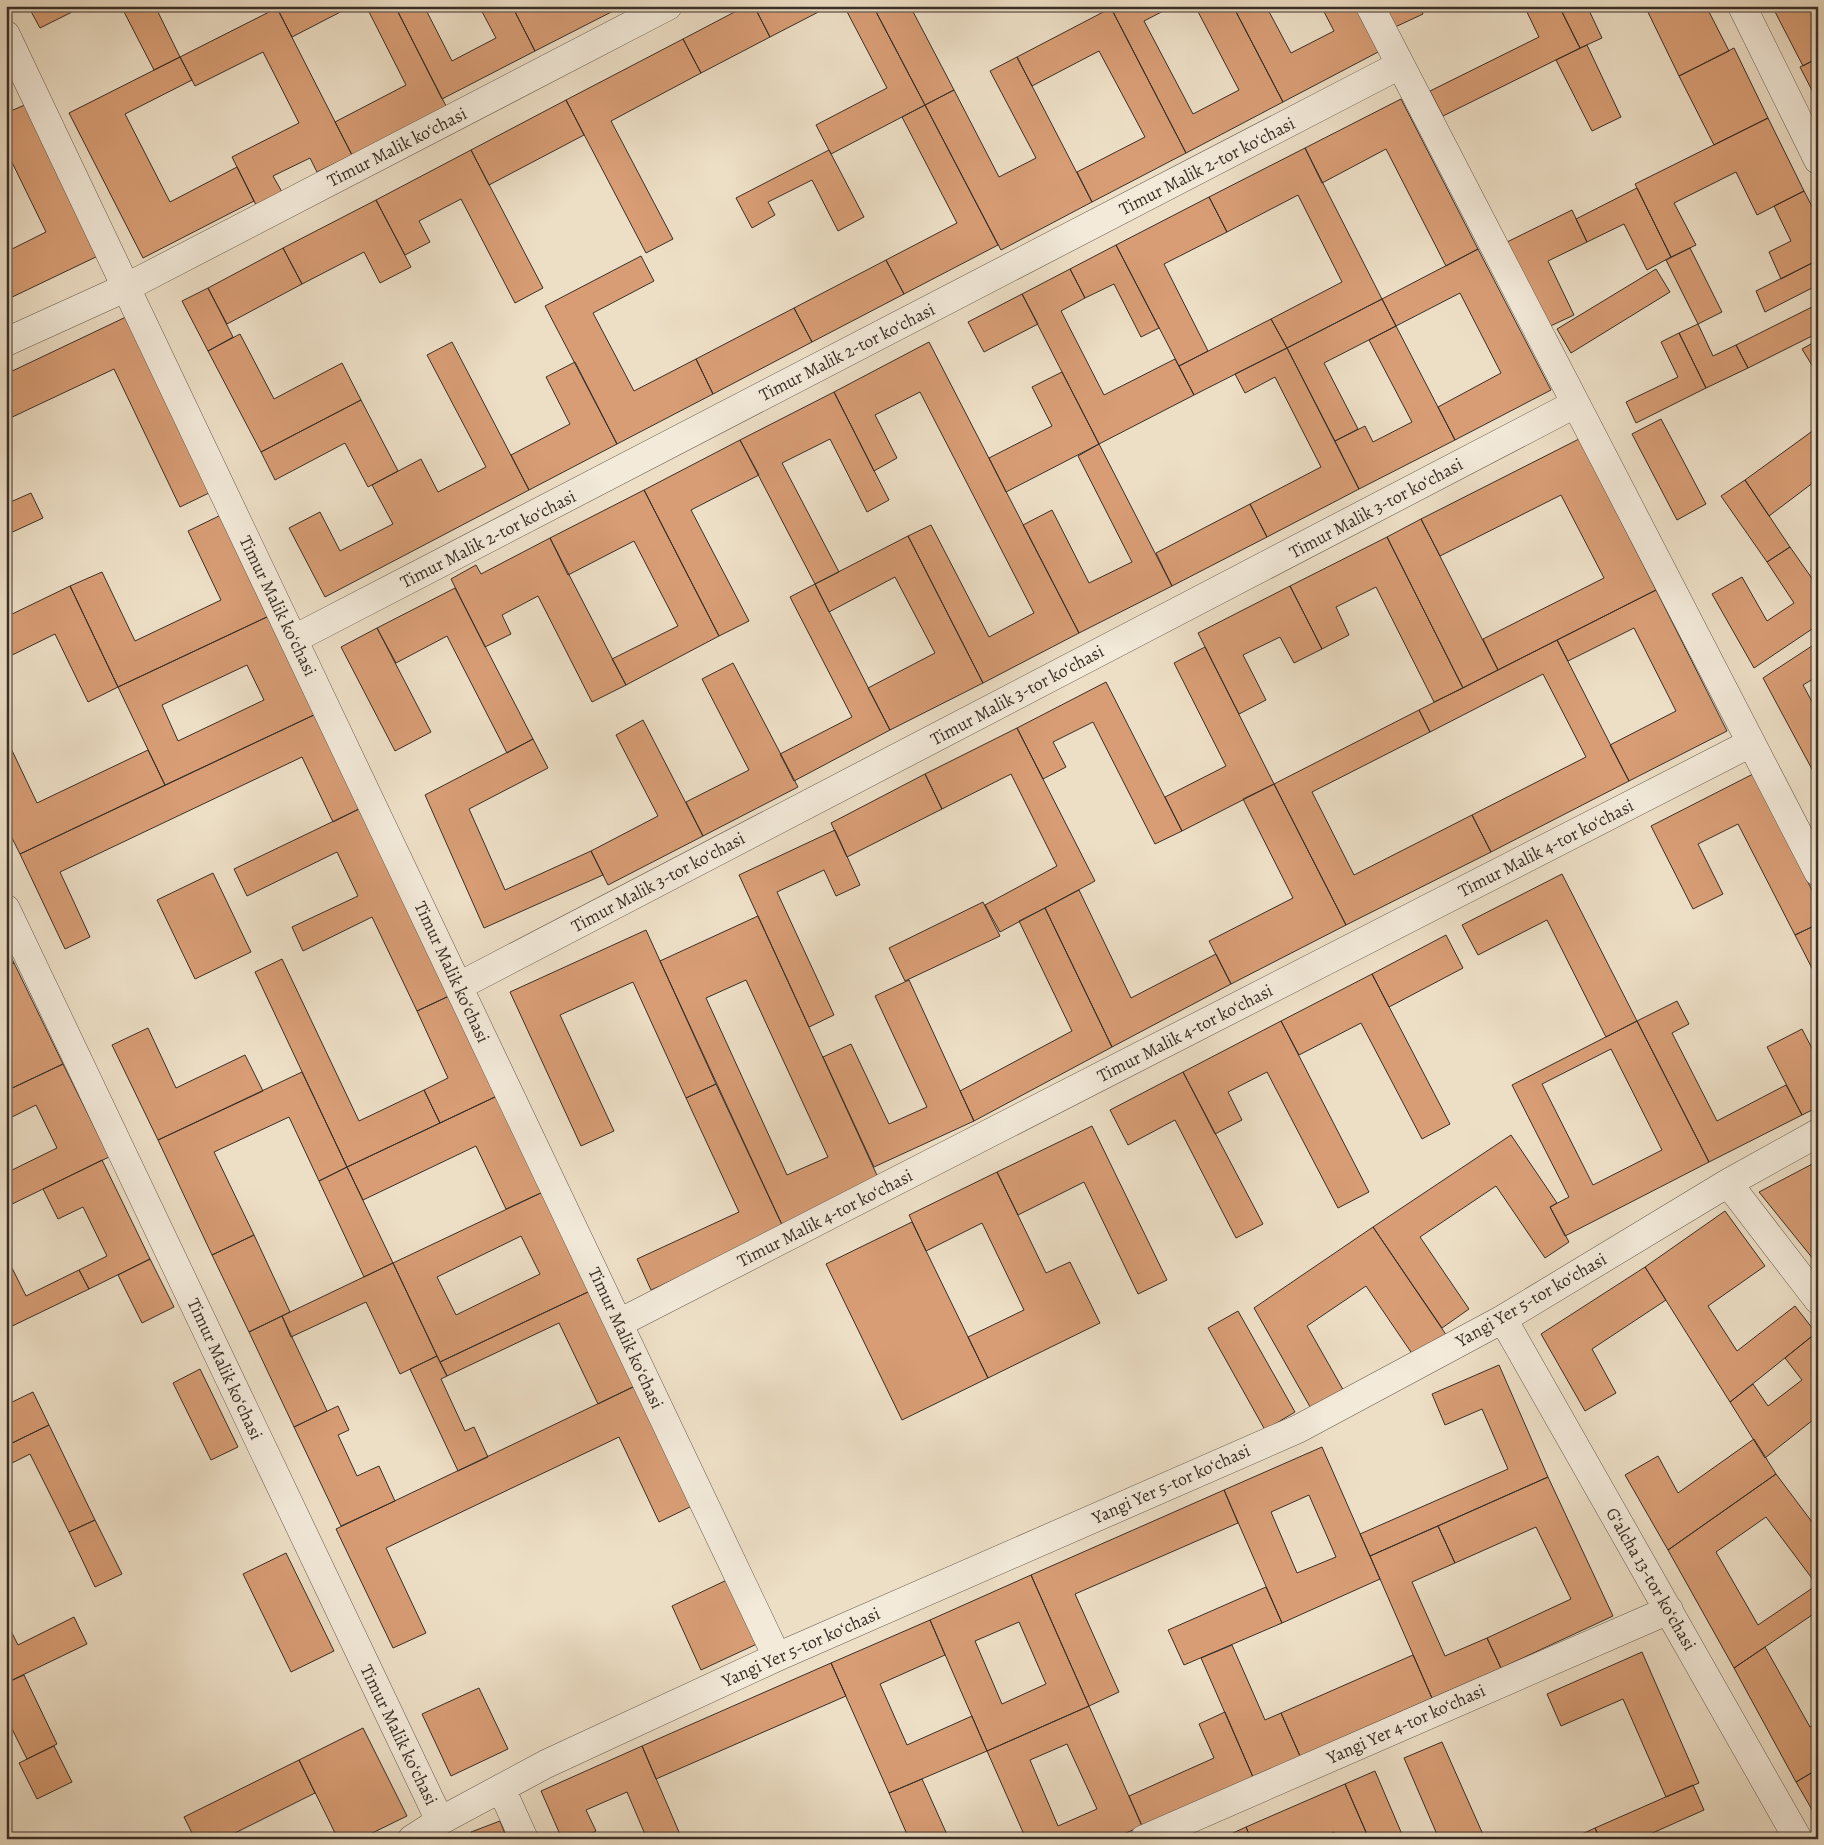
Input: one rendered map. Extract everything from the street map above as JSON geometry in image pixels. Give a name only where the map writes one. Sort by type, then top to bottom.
[{"type":"street","name":"Timur Malik koʻchasi","points":[[6,342],[125,288],[668,6]]},
{"type":"street","points":[[1370,6],[1574,404],[1818,872]]},
{"type":"street","points":[[1742,6],[1818,160]]},
{"type":"street","name":"Timur Malik koʻchasi","points":[[6,35],[777,1657]]},
{"type":"street","name":"Timur Malik 2-tor koʻchasi","points":[[294,639],[1400,65]]},
{"type":"street","name":"Timur Malik 3-tor koʻchasi","points":[[459,986],[1574,404]]},
{"type":"street","name":"Timur Malik 4-tor koʻchasi","points":[[619,1323],[1751,743]]},
{"type":"street","name":"Timur Malik koʻchasi","points":[[6,909],[440,1821],[501,1788]]},
{"type":"street","name":"Yangi Yer 5-tor koʻchasi","points":[[501,1788],[546,1764],[777,1657],[1298,1429],[1502,1319],[1728,1183],[1818,1134]]},
{"type":"street","points":[[1728,1183],[1818,1300]]},
{"type":"street","name":"Gʻalcha 13-tor koʻchasi","points":[[1502,1319],[1798,1839]]},
{"type":"street","name":"Yangi Yer 4-tor koʻchasi","points":[[1144,1839],[1669,1610]]},
{"type":"street","points":[[501,1788],[524,1839]]},
{"type":"street","points":[[412,1839],[440,1821]]},
{"type":"building","points":[[28,6],[71,6],[74,11],[40,28]]},
{"type":"building","points":[[121,6],[155,6],[180,57],[154,70]]},
{"type":"building","points":[[280,6],[352,6],[292,37],[277,8]]},
{"type":"building","points":[[366,6],[395,6],[446,106],[352,155],[335,122],[406,85]]},
{"type":"building","points":[[395,6],[424,6],[452,61],[496,38],[479,6],[512,6],[535,51],[442,99]]},
{"type":"building","points":[[512,6],[548,8],[623,6],[535,51]]},
{"type":"building","points":[[746,6],[754,6],[770,37],[701,73],[683,39]]},
{"type":"building","points":[[754,6],[830,6],[770,37]]},
{"type":"building","points":[[844,6],[873,6],[925,105],[831,154],[816,125],[887,88]]},
{"type":"building","points":[[873,6],[910,6],[954,90],[925,105]]},
{"type":"building","points":[[1114,6],[1173,6],[1144,21],[1193,114],[1239,90],[1195,6],[1233,6],[1283,102],[1186,153],[1111,8]]},
{"type":"building","points":[[1233,6],[1266,6],[1291,53],[1334,31],[1321,6],[1357,6],[1380,51],[1283,102]]},
{"type":"building","points":[[1382,6],[1419,6],[1423,14],[1393,28]]},
{"type":"building","points":[[1524,6],[1559,6],[1580,48],[1443,116],[1430,91],[1539,37]]},
{"type":"building","points":[[1559,6],[1587,6],[1602,38],[1580,48]]},
{"type":"building","points":[[1645,6],[1706,6],[1729,51],[1679,76]]},
{"type":"building","points":[[1772,6],[1818,6],[1818,58],[1803,66]]},
{"type":"building","points":[[277,8],[352,155],[317,172],[310,158],[273,176],[282,192],[256,205],[232,157],[299,123],[263,52],[195,86],[180,57]]},
{"type":"building","points":[[1111,8],[1186,153],[1092,202],[1077,172],[1145,137],[1099,51],[1032,86],[1017,57]]},
{"type":"building","points":[[683,39],[701,73],[611,121],[673,239],[646,253],[566,100]]},
{"type":"building","points":[[1587,45],[1621,117],[1592,131],[1556,60]]},
{"type":"building","points":[[1734,48],[1768,118],[1714,145],[1679,76]]},
{"type":"building","points":[[180,57],[192,80],[125,114],[170,202],[237,167],[254,201],[143,258],[69,113]]},
{"type":"building","points":[[1017,57],[1092,202],[1001,250],[925,105],[954,90],[999,177],[1036,158],[990,71]]},
{"type":"building","points":[[1818,58],[1818,102],[1800,67]]},
{"type":"building","points":[[1401,99],[1478,249],[1446,266],[1386,149],[1322,183],[1305,148]]},
{"type":"building","points":[[566,100],[584,135],[489,185],[471,150]]},
{"type":"building","points":[[27,104],[100,255],[6,300],[6,252],[46,232],[6,150],[6,113]]},
{"type":"building","points":[[925,105],[998,245],[904,294],[886,260],[957,223],[902,117]]},
{"type":"building","points":[[1768,118],[1804,191],[1757,215],[1736,172],[1674,203],[1696,245],[1671,257],[1635,184]]},
{"type":"building","points":[[1305,148],[1382,299],[1287,348],[1271,319],[1342,282],[1298,195],[1227,232],[1209,197]]},
{"type":"building","points":[[471,150],[543,288],[515,303],[461,199],[419,221],[430,242],[405,255],[376,200]]},
{"type":"building","points":[[829,150],[864,217],[838,231],[812,180],[768,202],[775,215],[752,228],[736,198]]},
{"type":"building","points":[[1637,188],[1671,257],[1647,270],[1624,224],[1587,242],[1576,219]]},
{"type":"building","points":[[1804,191],[1818,218],[1818,260],[1781,279],[1769,252],[1791,241],[1774,206]]},
{"type":"building","points":[[1209,197],[1227,232],[1164,264],[1208,351],[1179,366],[1116,245]]},
{"type":"building","points":[[376,200],[411,267],[380,283],[364,252],[302,284],[283,248]]},
{"type":"building","points":[[1572,210],[1587,242],[1548,261],[1574,315],[1544,329],[1503,244]]},
{"type":"building","points":[[1116,245],[1159,328],[1141,337],[1114,284],[1085,298],[1070,269]]},
{"type":"building","points":[[283,248],[302,284],[227,324],[208,288]]},
{"type":"building","points":[[1690,248],[1722,312],[1698,324],[1666,260]]},
{"type":"building","points":[[1478,249],[1551,390],[1455,440],[1438,407],[1501,373],[1460,293],[1396,326],[1382,299]]},
{"type":"building","points":[[641,256],[654,281],[593,313],[634,391],[696,359],[713,394],[617,444],[545,306]]},
{"type":"building","points":[[886,260],[904,294],[812,342],[794,308]]},
{"type":"building","points":[[1818,260],[1818,299],[1812,288],[1765,312],[1756,291]]},
{"type":"building","points":[[1070,269],[1085,298],[1061,311],[1104,395],[1175,359],[1194,395],[1099,444],[1022,294]]},
{"type":"building","points":[[1656,269],[1670,292],[1571,353],[1557,329]]},
{"type":"building","points":[[208,288],[233,337],[208,351],[182,301]]},
{"type":"building","points":[[1022,294],[1038,324],[984,352],[968,322]]},
{"type":"building","points":[[1382,299],[1396,326],[1324,363],[1358,429],[1335,441],[1287,348]]},
{"type":"building","points":[[1818,304],[1818,333],[1748,368],[1736,345]]},
{"type":"building","points":[[794,308],[812,342],[713,394],[696,359]]},
{"type":"building","points":[[128,316],[211,492],[180,507],[114,369],[6,420],[6,374]]},
{"type":"building","points":[[1271,319],[1287,348],[1194,395],[1179,366]]},
{"type":"building","points":[[1698,324],[1713,356],[1736,345],[1748,368],[1706,388],[1679,333]]},
{"type":"building","points":[[1396,326],[1455,440],[1359,489],[1335,441],[1365,426],[1373,442],[1412,422],[1369,340]]},
{"type":"building","points":[[1679,333],[1706,388],[1636,423],[1626,402],[1678,377],[1661,342]]},
{"type":"building","points":[[240,334],[274,399],[342,363],[361,400],[261,452],[208,351]]},
{"type":"building","points":[[1818,340],[1818,375],[1802,349]]},
{"type":"building","points":[[452,342],[529,490],[325,597],[289,528],[320,512],[340,551],[393,524],[372,485],[421,459],[438,492],[486,467],[427,355]]},
{"type":"building","points":[[929,342],[1079,633],[983,683],[908,536],[931,525],[989,637],[1034,613],[920,392],[875,415],[897,458],[874,471],[834,392]]},
{"type":"building","points":[[1287,348],[1359,489],[1267,537],[1250,504],[1321,467],[1275,377],[1245,393],[1235,374]]},
{"type":"building","points":[[575,362],[617,444],[529,490],[511,455],[570,424],[546,377]]},
{"type":"building","points":[[1062,372],[1099,444],[1006,492],[989,458],[1052,426],[1032,387]]},
{"type":"building","points":[[834,392],[889,500],[867,512],[830,439],[782,463],[839,572],[815,584],[740,440]]},
{"type":"building","points":[[361,400],[398,471],[368,487],[345,443],[275,480],[261,452]]},
{"type":"building","points":[[1661,419],[1706,504],[1677,520],[1632,434]]},
{"type":"building","points":[[1818,427],[1818,479],[1769,516],[1745,480]]},
{"type":"building","points":[[1579,439],[1656,590],[1498,670],[1483,639],[1604,578],[1561,495],[1440,556],[1421,519]]},
{"type":"building","points":[[740,440],[759,475],[691,510],[749,621],[719,636],[644,490]]},
{"type":"building","points":[[1099,444],[1172,586],[1079,633],[1023,525],[1052,510],[1089,583],[1132,562],[1078,456]]},
{"type":"building","points":[[1745,480],[1790,547],[1767,562],[1721,496]]},
{"type":"building","points":[[644,490],[719,636],[626,685],[612,659],[678,626],[634,541],[568,575],[550,538]]},
{"type":"building","points":[[31,493],[43,518],[6,535],[6,504]]},
{"type":"building","points":[[1250,504],[1267,537],[1172,586],[1156,553]]},
{"type":"building","points":[[221,515],[269,616],[118,687],[70,586],[102,572],[135,641],[221,600],[188,531]]},
{"type":"building","points":[[1421,519],[1498,670],[1463,688],[1387,537]]},
{"type":"building","points":[[908,536],[983,683],[890,730],[868,688],[935,653],[895,577],[829,612],[815,584]]},
{"type":"building","points":[[1387,537],[1463,688],[1434,702],[1376,587],[1336,607],[1349,635],[1322,649],[1290,586]]},
{"type":"building","points":[[550,538],[626,685],[592,702],[538,596],[502,615],[511,634],[485,647],[451,579],[476,565],[481,574]]},
{"type":"building","points":[[1790,547],[1818,587],[1818,625],[1754,668],[1712,594],[1742,577],[1767,621],[1794,603],[1767,562]]},
{"type":"building","points":[[815,584],[890,730],[794,781],[780,754],[852,717],[790,597]]},
{"type":"building","points":[[70,586],[118,687],[88,702],[55,634],[6,658],[6,617]]},
{"type":"building","points":[[1290,586],[1322,649],[1294,663],[1280,637],[1243,655],[1266,700],[1239,714],[1198,633]]},
{"type":"building","points":[[455,588],[533,739],[507,753],[447,636],[396,663],[377,628]]},
{"type":"building","points":[[1656,590],[1727,731],[1629,781],[1610,745],[1676,711],[1634,628],[1568,661],[1557,640]]},
{"type":"building","points":[[269,616],[316,714],[165,785],[118,687]],"holes":[[[247,665],[264,700],[178,741],[162,705]]]},
{"type":"building","points":[[377,628],[431,732],[395,751],[341,647]]},
{"type":"building","points":[[1557,640],[1629,781],[1491,852],[1472,815],[1586,757],[1543,674],[1430,732],[1419,710]]},
{"type":"building","points":[[1818,642],[1818,676],[1803,685],[1818,713],[1818,769],[1813,771],[1763,678]]},
{"type":"building","points":[[1205,647],[1274,784],[1182,831],[1165,797],[1226,766],[1174,663]]},
{"type":"building","points":[[733,663],[798,787],[703,836],[686,802],[749,770],[702,679]]},
{"type":"building","points":[[1106,682],[1182,831],[1155,844],[1093,722],[1053,742],[1066,767],[1043,779],[1017,728]]},
{"type":"building","points":[[1419,710],[1430,732],[1312,792],[1354,875],[1472,815],[1491,852],[1346,925],[1274,784]]},
{"type":"building","points":[[316,714],[361,808],[333,822],[302,757],[60,872],[90,937],[65,949],[20,854]]},
{"type":"building","points":[[643,720],[703,836],[608,885],[591,851],[658,816],[616,735]]},
{"type":"building","points":[[1017,728],[1095,881],[1000,932],[985,905],[1057,866],[1011,774],[942,809],[925,774]]},
{"type":"building","points":[[533,739],[548,768],[469,809],[505,890],[591,851],[603,875],[484,928],[425,795]]},
{"type":"building","points":[[8,742],[37,803],[148,750],[165,785],[20,854],[6,826],[6,743]]},
{"type":"building","points":[[925,774],[942,809],[847,857],[831,823]]},
{"type":"building","points":[[1753,774],[1818,902],[1818,924],[1795,935],[1738,824],[1698,844],[1723,894],[1693,909],[1651,826]]},
{"type":"building","points":[[1274,784],[1346,925],[1231,984],[1209,941],[1293,898],[1243,799]]},
{"type":"building","points":[[361,808],[449,996],[417,1011],[372,917],[303,951],[292,927],[358,896],[337,852],[247,896],[234,869]]},
{"type":"building","points":[[835,830],[860,885],[836,896],[824,870],[777,892],[834,1015],[809,1027],[739,875]]},
{"type":"building","points":[[213,873],[251,952],[195,979],[157,900]]},
{"type":"building","points":[[1562,874],[1637,1021],[1606,1037],[1547,920],[1478,955],[1462,925]]},
{"type":"building","points":[[1079,890],[1131,998],[1216,954],[1231,984],[1112,1047],[1045,908]]},
{"type":"building","points":[[983,902],[1000,936],[905,981],[889,948]]},
{"type":"building","points":[[1045,908],[1112,1047],[974,1121],[960,1091],[1072,1031],[1019,921]]},
{"type":"building","points":[[758,916],[881,1184],[784,1229],[660,961]],"holes":[[[746,980],[828,1157],[787,1175],[706,998]]]},
{"type":"building","points":[[1818,924],[1818,980],[1795,935]]},
{"type":"building","points":[[646,930],[716,1084],[686,1098],[633,982],[560,1015],[614,1131],[581,1146],[510,992]]},
{"type":"building","points":[[1446,935],[1463,968],[1389,1007],[1372,974]]},
{"type":"building","points":[[6,947],[14,963],[6,967]]},
{"type":"building","points":[[282,959],[359,1121],[424,1090],[440,1123],[347,1167],[255,972]]},
{"type":"building","points":[[14,963],[63,1064],[6,1091],[6,1050],[11,1047],[6,1038],[6,967]]},
{"type":"building","points":[[1372,974],[1450,1124],[1422,1139],[1361,1023],[1299,1055],[1281,1021]]},
{"type":"building","points":[[909,980],[974,1121],[874,1167],[823,1057],[851,1044],[889,1124],[927,1107],[875,996]]},
{"type":"building","points":[[449,996],[497,1096],[440,1123],[424,1090],[448,1078],[417,1011]]},
{"type":"building","points":[[1677,1001],[1689,1024],[1672,1033],[1717,1121],[1786,1085],[1802,1115],[1709,1162],[1637,1021]]},
{"type":"building","points":[[1281,1021],[1369,1192],[1338,1208],[1267,1072],[1228,1092],[1242,1120],[1215,1134],[1183,1072]]},
{"type":"building","points":[[1637,1021],[1709,1162],[1565,1236],[1550,1207],[1569,1197],[1512,1085]],"holes":[[[1611,1049],[1662,1150],[1593,1185],[1542,1084]]]},
{"type":"building","points":[[148,1028],[176,1088],[245,1055],[263,1091],[158,1140],[112,1045]]},
{"type":"building","points":[[1802,1029],[1818,1060],[1818,1107],[1802,1115],[1767,1047]]},
{"type":"building","points":[[63,1064],[109,1157],[8,1206],[6,1173],[57,1148],[36,1105],[6,1120],[6,1091]]},
{"type":"building","points":[[302,1072],[347,1167],[319,1181],[289,1117],[214,1152],[254,1235],[212,1255],[158,1140]]},
{"type":"building","points":[[1183,1072],[1263,1224],[1236,1238],[1175,1120],[1128,1145],[1110,1110]]},
{"type":"building","points":[[716,1084],[784,1229],[651,1290],[637,1259],[739,1212],[686,1098]]},
{"type":"building","points":[[497,1096],[543,1192],[506,1209],[476,1146],[363,1200],[347,1167]]},
{"type":"building","points":[[1092,1126],[1167,1280],[1138,1294],[1084,1182],[1018,1215],[997,1172]]},
{"type":"building","points":[[1511,1135],[1557,1203],[1550,1207],[1569,1242],[1545,1258],[1496,1186],[1420,1237],[1469,1309],[1442,1328],[1373,1227]]},
{"type":"building","points":[[102,1160],[150,1259],[89,1289],[79,1270],[107,1256],[83,1207],[58,1219],[43,1189]]},
{"type":"building","points":[[1818,1161],[1818,1202],[1814,1204],[1818,1209],[1818,1265],[1759,1192]]},
{"type":"building","points":[[347,1167],[393,1263],[364,1277],[319,1181]]},
{"type":"building","points":[[997,1172],[1046,1273],[1070,1262],[1100,1323],[988,1378],[968,1337],[1024,1310],[982,1223],[926,1251],[909,1215]]},
{"type":"building","points":[[543,1192],[590,1291],[440,1362],[393,1263]],"holes":[[[521,1236],[540,1274],[456,1315],[437,1277]]]},
{"type":"building","points":[[1725,1211],[1765,1266],[1708,1306],[1737,1351],[1795,1306],[1816,1333],[1730,1402],[1645,1267]]},
{"type":"building","points":[[912,1222],[988,1378],[902,1420],[826,1264]]},
{"type":"building","points":[[1373,1227],[1447,1336],[1415,1358],[1366,1286],[1307,1326],[1345,1393],[1313,1412],[1254,1308]]},
{"type":"building","points":[[254,1235],[290,1312],[249,1332],[212,1255]]},
{"type":"building","points":[[6,1256],[26,1296],[79,1270],[89,1289],[6,1329]]},
{"type":"building","points":[[150,1259],[174,1307],[142,1323],[118,1275]]},
{"type":"building","points":[[393,1263],[437,1356],[400,1374],[366,1302],[291,1337],[282,1316]]},
{"type":"building","points":[[1645,1267],[1666,1300],[1592,1349],[1616,1393],[1585,1411],[1541,1334]]},
{"type":"building","points":[[590,1291],[635,1386],[598,1404],[559,1323],[447,1376],[440,1362]]},
{"type":"building","points":[[1238,1311],[1295,1412],[1265,1430],[1208,1328]]},
{"type":"building","points":[[282,1316],[327,1411],[294,1427],[249,1332]]},
{"type":"building","points":[[1816,1333],[1818,1416],[1765,1458],[1730,1402],[1753,1384],[1768,1406],[1802,1380],[1785,1358]]},
{"type":"building","points":[[437,1356],[447,1376],[441,1379],[465,1431],[474,1427],[488,1457],[458,1471],[410,1369]]},
{"type":"building","points":[[1499,1365],[1548,1477],[1370,1556],[1360,1534],[1508,1469],[1482,1409],[1445,1425],[1432,1394]]},
{"type":"building","points":[[200,1369],[238,1447],[211,1460],[173,1383]]},
{"type":"building","points":[[635,1386],[692,1506],[659,1522],[619,1437],[386,1548],[426,1633],[393,1648],[336,1529]]},
{"type":"building","points":[[33,1392],[49,1425],[6,1446],[6,1405]]},
{"type":"building","points":[[338,1406],[349,1430],[338,1435],[357,1476],[379,1466],[395,1501],[341,1526],[294,1427]]},
{"type":"building","points":[[49,1425],[95,1520],[69,1532],[30,1454],[6,1466],[6,1446]]},
{"type":"building","points":[[1754,1439],[1776,1474],[1668,1550],[1625,1475],[1658,1456],[1678,1493]]},
{"type":"building","points":[[1322,1447],[1380,1579],[1282,1623],[1224,1490]],"holes":[[[1309,1495],[1336,1557],[1297,1573],[1271,1512]]]},
{"type":"building","points":[[1776,1474],[1818,1530],[1818,1611],[1734,1668],[1668,1550]],"holes":[[[1766,1517],[1817,1585],[1758,1625],[1716,1552]]]},
{"type":"building","points":[[1548,1477],[1613,1616],[1501,1668],[1487,1638],[1571,1599],[1536,1527],[1455,1563],[1438,1526]]},
{"type":"building","points":[[1224,1490],[1238,1523],[1075,1594],[1119,1692],[1089,1706],[1031,1575]]},
{"type":"building","points":[[95,1520],[122,1574],[95,1587],[69,1532]]},
{"type":"building","points":[[1438,1526],[1455,1563],[1412,1582],[1445,1656],[1487,1638],[1501,1668],[1432,1698],[1370,1556]]},
{"type":"building","points":[[286,1553],[334,1651],[291,1672],[243,1574]]},
{"type":"building","points":[[1031,1575],[1089,1706],[987,1751],[930,1620]],"holes":[[[1019,1622],[1046,1684],[1002,1704],[975,1641]]]},
{"type":"building","points":[[729,1579],[759,1643],[701,1670],[672,1606]]},
{"type":"building","points":[[1266,1587],[1282,1623],[1184,1665],[1168,1630]]},
{"type":"building","points":[[74,1617],[87,1644],[6,1683],[6,1621],[18,1645]]},
{"type":"building","points":[[930,1620],[945,1655],[880,1684],[907,1745],[972,1716],[987,1751],[889,1793],[831,1663]]},
{"type":"building","points":[[1232,1645],[1265,1720],[1281,1713],[1300,1756],[1253,1777],[1201,1658]]},
{"type":"building","points":[[1765,1647],[1810,1727],[1818,1722],[1818,1769],[1796,1782],[1734,1668]]},
{"type":"building","points":[[1642,1652],[1699,1783],[1666,1797],[1623,1699],[1561,1726],[1547,1694]]},
{"type":"building","points":[[1413,1655],[1432,1698],[1300,1756],[1281,1713]]},
{"type":"building","points":[[831,1663],[846,1696],[656,1779],[642,1746]]},
{"type":"building","points":[[24,1675],[57,1744],[27,1759],[6,1717],[6,1683]]},
{"type":"building","points":[[479,1688],[508,1749],[451,1776],[422,1714]]},
{"type":"building","points":[[1089,1706],[1142,1826],[1112,1839],[1026,1839],[987,1751]],"holes":[[[1067,1744],[1097,1809],[1058,1826],[1030,1760]]]},
{"type":"building","points":[[1225,1712],[1253,1777],[1142,1826],[1129,1796],[1214,1758],[1199,1724]]},
{"type":"building","points":[[363,1728],[407,1816],[360,1839],[338,1839],[299,1760]]},
{"type":"building","points":[[1442,1742],[1485,1839],[1439,1839],[1404,1758]]},
{"type":"building","points":[[54,1746],[72,1782],[37,1799],[19,1763]]},
{"type":"building","points":[[642,1746],[682,1839],[647,1839],[627,1792],[586,1810],[596,1831],[579,1839],[562,1839],[541,1791]]},
{"type":"building","points":[[299,1760],[315,1793],[235,1833],[238,1839],[195,1839],[184,1817]]},
{"type":"building","points":[[1818,1769],[1818,1820],[1796,1782]]},
{"type":"building","points":[[1375,1771],[1404,1839],[1369,1839],[1345,1784]]},
{"type":"building","points":[[922,1779],[949,1839],[909,1839],[889,1793]]},
{"type":"building","points":[[1345,1784],[1369,1839],[1337,1839],[1334,1832],[1318,1839],[1251,1839],[1246,1827]]},
{"type":"building","points":[[1693,1785],[1704,1810],[1639,1839],[1600,1839],[1595,1828]]},
{"type":"building","points":[[500,1821],[507,1839],[473,1839],[471,1832]]},
{"type":"building","points":[[1246,1827],[1251,1839],[1220,1839]]},
{"type":"building","points":[[1595,1828],[1600,1839],[1571,1839]]}]
